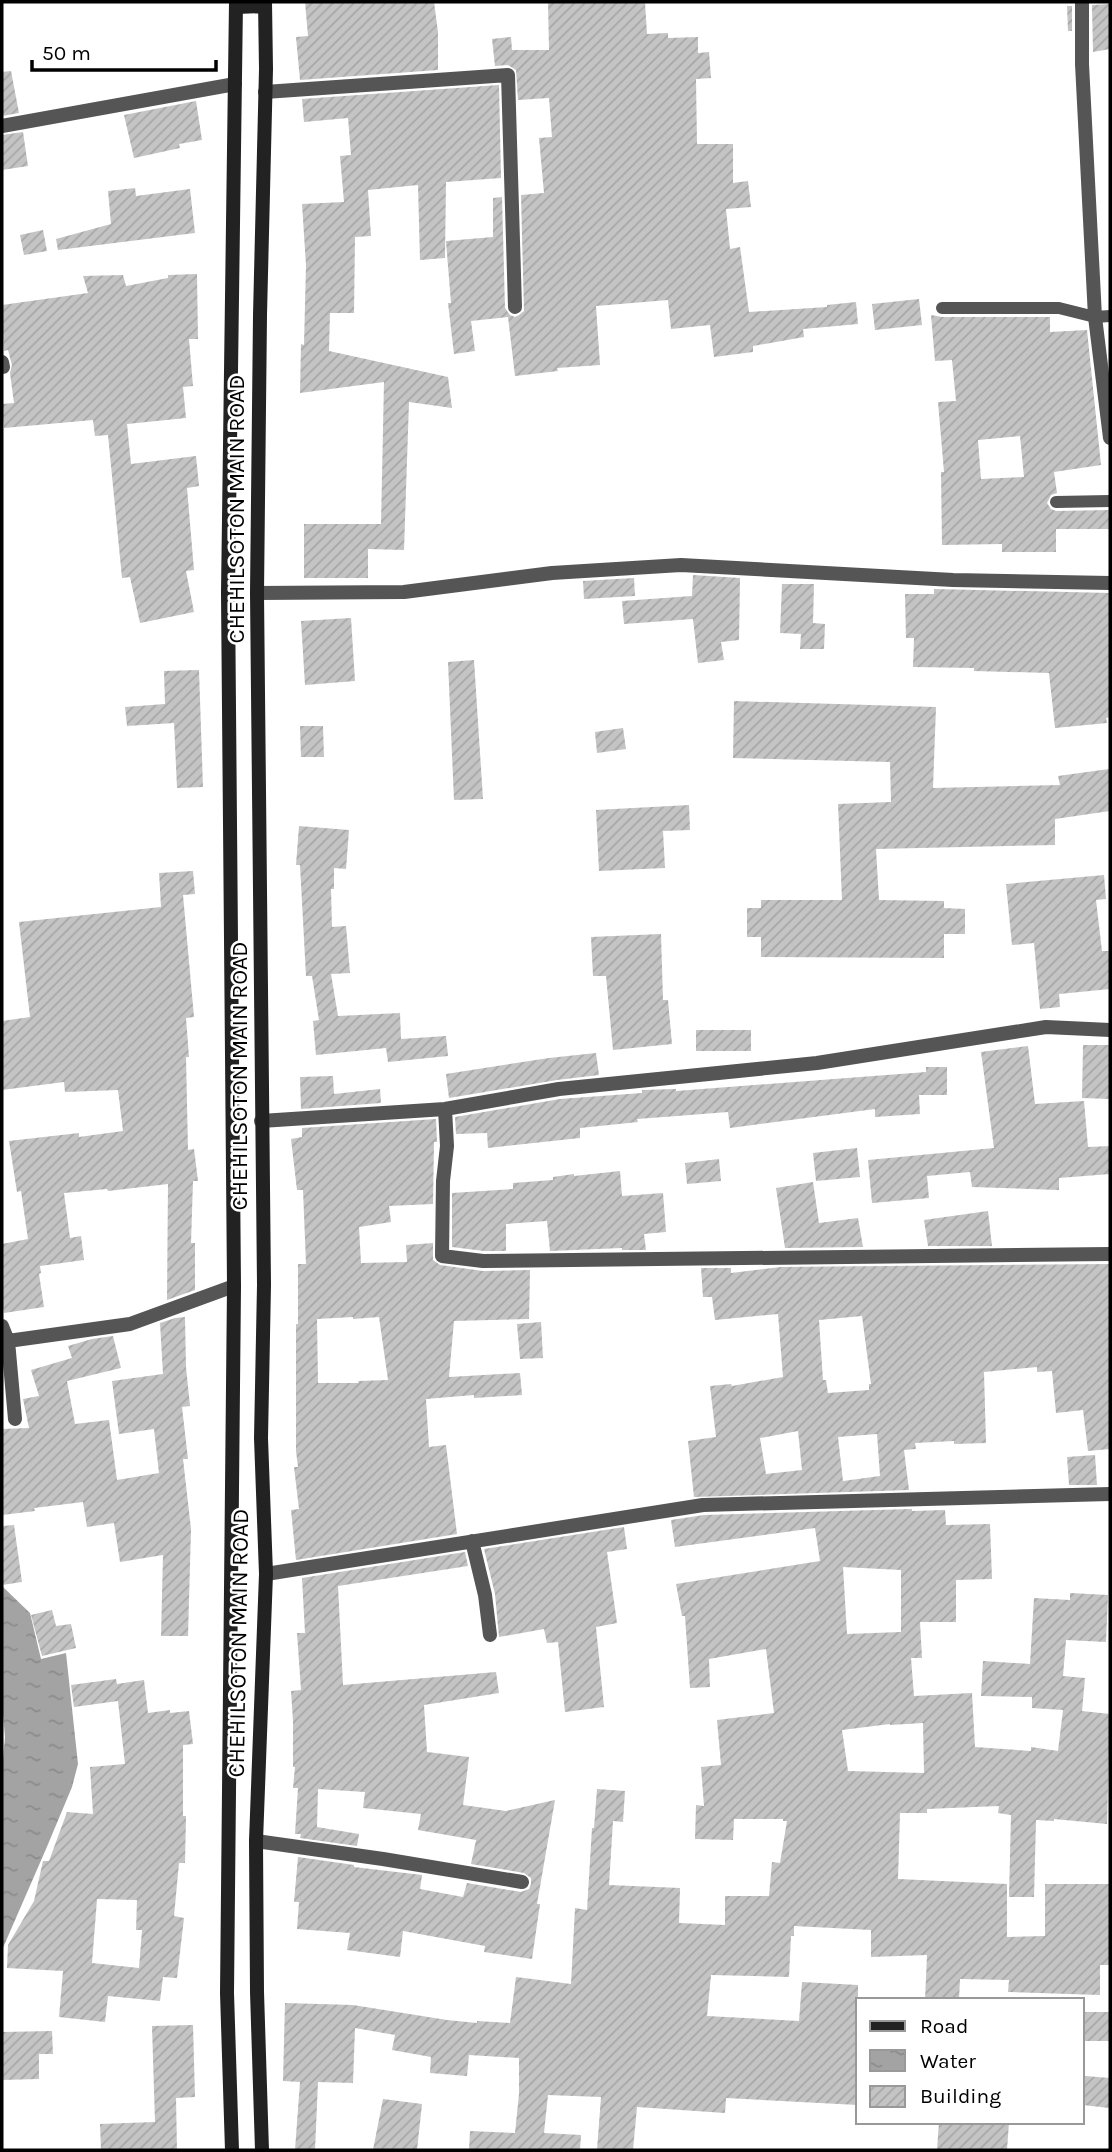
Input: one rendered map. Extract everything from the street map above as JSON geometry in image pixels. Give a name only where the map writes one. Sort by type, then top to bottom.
[{"type":"main road","points":[[236,4],[265,4]]},
{"type":"main road","name":"CHEHILSOTON MAIN ROAD","points":[[232,2150],[227,1993],[234,1286],[228,593],[236,4]]},
{"type":"main road","name":"CHEHILSOTON MAIN ROAD","points":[[262,2150],[257,1992],[257,1841],[267,1574],[261,1438],[264,1285],[257,593],[265,4]]},
{"type":"street","points":[[1082,2],[1082,64],[1094,317],[1110,438]]},
{"type":"street","points":[[265,92],[508,75],[515,307]]},
{"type":"street","points":[[2,126],[235,84]]},
{"type":"street","points":[[257,593],[404,592],[552,573],[681,565],[953,580],[1110,583]]},
{"type":"street","points":[[261,1121],[445,1109],[559,1089],[817,1063],[1046,1027],[1110,1030]]},
{"type":"street","points":[[445,1109],[447,1146],[443,1181],[442,1256],[482,1261],[1110,1254]]},
{"type":"street","points":[[8,1341],[130,1324],[234,1286]]},
{"type":"street","points":[[2,1326],[8,1341],[15,1419]]},
{"type":"street","points":[[267,1574],[703,1505],[1110,1494]]},
{"type":"street","points":[[472,1541],[485,1595],[490,1636]]},
{"type":"street","points":[[257,1841],[522,1882]]},
{"type":"lane","points":[[942,308],[1059,309],[1094,317],[1110,316]]},
{"type":"lane","points":[[1056,502],[1110,501]]},
{"type":"water","points":[[2,1586],[30,1613],[41,1659],[66,1653],[78,1764],[72,1787],[2,1950],[2,1771],[5,1737],[2,1702]]},
{"type":"building","points":[[305,2],[434,2],[438,32],[438,70],[300,80],[296,37],[308,36]]},
{"type":"building","points":[[548,2],[645,2],[647,34],[668,33],[668,38],[698,37],[698,53],[709,52],[711,78],[696,79],[697,144],[733,144],[733,183],[748,181],[751,207],[726,209],[730,249],[740,247],[749,312],[827,307],[856,302],[858,324],[803,329],[804,337],[753,346],[753,352],[714,357],[710,325],[671,329],[668,300],[596,306],[600,365],[557,368],[558,371],[515,376],[508,317],[471,321],[475,351],[454,354],[448,303],[451,303],[446,241],[493,237],[493,198],[502,197],[505,308],[515,317],[524,311],[521,195],[544,193],[539,138],[552,137],[549,98],[518,100],[516,70],[508,65],[495,66],[492,39],[511,37],[512,50],[549,50]]},
{"type":"building","points":[[1110,4],[1110,49],[1093,52],[1092,5]]},
{"type":"building","points":[[1067,6],[1072,6],[1072,31],[1068,31]]},
{"type":"building","points":[[11,71],[19,113],[2,116],[2,72]]},
{"type":"building","points":[[499,85],[501,178],[446,182],[445,258],[420,260],[418,185],[368,190],[371,236],[355,237],[354,313],[330,313],[329,351],[448,377],[452,408],[409,402],[404,550],[368,549],[368,578],[304,578],[304,524],[381,524],[384,382],[300,393],[306,265],[302,204],[344,202],[340,156],[351,155],[348,118],[304,122],[302,99]]},
{"type":"building","points":[[196,101],[202,140],[179,144],[180,148],[134,158],[124,115]]},
{"type":"building","points":[[23,132],[28,166],[2,170],[2,135]]},
{"type":"building","points":[[135,188],[136,196],[190,189],[195,233],[58,250],[56,239],[111,224],[108,191]]},
{"type":"building","points":[[43,230],[47,251],[24,255],[20,235]]},
{"type":"building","points":[[197,274],[198,339],[189,339],[193,386],[183,387],[186,418],[127,424],[131,464],[196,456],[199,486],[187,488],[194,570],[186,571],[194,612],[140,623],[130,577],[122,578],[108,435],[95,436],[93,420],[4,428],[2,404],[14,403],[10,373],[12,365],[8,350],[4,351],[2,305],[88,293],[83,276],[123,275],[126,286],[168,278],[168,275]]},
{"type":"building","points":[[919,299],[922,325],[875,330],[872,304]]},
{"type":"building","points":[[931,315],[1050,317],[1050,332],[1087,330],[1101,465],[1054,472],[1057,493],[1051,495],[1047,503],[1056,511],[1110,510],[1110,529],[1056,529],[1056,552],[1002,552],[1002,544],[942,545],[941,472],[944,472],[938,402],[956,401],[952,360],[935,361]],"holes":[[[1020,436],[1024,477],[981,479],[978,440]]]},
{"type":"building","points":[[693,575],[740,578],[739,640],[721,642],[724,660],[698,663],[693,619],[624,624],[622,601],[692,596]]},
{"type":"building","points":[[634,578],[635,596],[584,599],[583,581]]},
{"type":"building","points":[[782,584],[814,584],[813,623],[825,624],[824,649],[800,649],[801,634],[780,633]]},
{"type":"building","points":[[934,589],[1110,593],[1110,717],[1106,718],[1107,723],[1055,728],[1049,673],[913,667],[914,638],[906,638],[905,594],[934,594]]},
{"type":"building","points":[[351,618],[355,681],[305,685],[301,621]]},
{"type":"building","points":[[474,660],[483,799],[454,800],[448,662]]},
{"type":"building","points":[[199,670],[203,787],[177,788],[174,723],[127,726],[125,707],[165,704],[164,671]]},
{"type":"building","points":[[734,701],[936,707],[933,788],[1060,785],[1058,776],[1109,769],[1110,811],[1055,819],[1055,845],[876,849],[879,900],[944,901],[944,908],[965,909],[965,934],[944,934],[944,958],[761,957],[761,937],[747,937],[747,908],[761,908],[761,900],[842,900],[838,804],[891,802],[890,762],[733,758]]},
{"type":"building","points":[[300,726],[323,726],[324,757],[301,757]]},
{"type":"building","points":[[623,728],[626,749],[597,753],[595,732]]},
{"type":"building","points":[[689,805],[690,830],[663,831],[665,868],[599,871],[596,810]]},
{"type":"building","points":[[299,826],[349,830],[346,869],[334,868],[334,889],[331,889],[332,927],[346,926],[350,973],[331,974],[338,1016],[400,1013],[401,1039],[446,1036],[448,1056],[388,1062],[386,1048],[316,1055],[313,1021],[319,1020],[312,976],[306,976],[300,865],[296,865]]},
{"type":"building","points":[[193,871],[195,894],[183,895],[194,1017],[186,1018],[189,1057],[186,1057],[188,1150],[194,1149],[198,1181],[193,1181],[191,1243],[195,1243],[195,1290],[167,1300],[168,1184],[64,1193],[70,1238],[81,1236],[84,1260],[40,1266],[44,1307],[4,1313],[2,1244],[28,1239],[21,1191],[17,1192],[9,1141],[79,1133],[79,1137],[123,1131],[118,1090],[65,1092],[64,1082],[2,1090],[2,1021],[30,1017],[19,922],[161,907],[159,873]]},
{"type":"building","points":[[1104,875],[1106,899],[1096,900],[1102,951],[1110,951],[1110,989],[1059,994],[1060,1007],[1040,1009],[1034,943],[1012,945],[1006,884]]},
{"type":"building","points":[[661,934],[663,1000],[668,1000],[672,1044],[613,1050],[606,976],[593,976],[591,937]]},
{"type":"building","points":[[696,1030],[751,1030],[751,1051],[696,1051]]},
{"type":"building","points":[[1083,1045],[1110,1045],[1110,1099],[1082,1098]]},
{"type":"building","points":[[1028,1046],[1035,1104],[1084,1101],[1088,1147],[1110,1146],[1110,1174],[1059,1178],[1059,1190],[972,1187],[970,1172],[927,1176],[929,1198],[872,1203],[868,1160],[994,1148],[981,1052]]},
{"type":"building","points":[[596,1053],[599,1075],[449,1098],[446,1074]]},
{"type":"building","points":[[926,1067],[947,1067],[947,1095],[919,1095],[920,1114],[875,1117],[875,1109],[730,1128],[728,1112],[637,1119],[638,1122],[580,1128],[580,1138],[488,1148],[487,1133],[456,1134],[455,1117],[560,1099],[642,1093],[642,1090],[676,1091],[926,1072]]},
{"type":"building","points":[[333,1076],[334,1094],[380,1089],[381,1103],[301,1109],[300,1077]]},
{"type":"building","points":[[436,1119],[433,1204],[389,1206],[391,1222],[359,1227],[361,1263],[407,1262],[406,1245],[433,1243],[433,1260],[440,1265],[483,1271],[530,1270],[529,1319],[454,1321],[449,1377],[520,1373],[522,1395],[426,1399],[429,1447],[446,1445],[457,1534],[296,1560],[291,1510],[299,1509],[294,1467],[298,1467],[298,1264],[306,1264],[303,1190],[297,1190],[291,1139],[302,1137],[302,1128]],"holes":[[[379,1317],[388,1380],[318,1383],[317,1319]]]},
{"type":"building","points":[[857,1148],[860,1177],[816,1181],[813,1153]]},
{"type":"building","points":[[719,1159],[721,1181],[687,1184],[685,1163]]},
{"type":"building","points":[[620,1171],[622,1196],[663,1193],[666,1232],[644,1234],[646,1250],[622,1248],[550,1251],[547,1221],[506,1224],[506,1251],[452,1247],[452,1193],[513,1189],[513,1183],[553,1180],[553,1177],[574,1174]]},
{"type":"building","points":[[813,1182],[819,1223],[858,1218],[863,1247],[785,1248],[776,1188]]},
{"type":"building","points":[[988,1211],[992,1246],[928,1246],[924,1220]]},
{"type":"building","points":[[1110,1264],[1110,1449],[1088,1451],[1083,1410],[1056,1413],[1052,1371],[1037,1372],[1037,1367],[984,1372],[986,1443],[915,1443],[916,1449],[904,1450],[909,1490],[694,1497],[688,1441],[716,1437],[710,1386],[732,1386],[783,1377],[778,1314],[715,1320],[712,1297],[703,1297],[701,1268],[731,1268],[731,1273],[781,1267]],"holes":[[[862,1316],[871,1384],[869,1390],[828,1393],[826,1380],[823,1380],[819,1320]],[[798,1431],[802,1470],[766,1474],[760,1438]],[[877,1434],[880,1476],[843,1481],[838,1437]]]},
{"type":"building","points":[[185,1317],[190,1406],[182,1407],[188,1459],[183,1459],[191,1529],[188,1636],[161,1636],[163,1555],[120,1562],[114,1523],[87,1527],[83,1502],[2,1515],[2,1429],[29,1428],[23,1399],[39,1396],[31,1370],[72,1358],[68,1346],[113,1336],[121,1368],[67,1381],[75,1424],[109,1420],[117,1480],[159,1473],[154,1429],[119,1434],[112,1381],[163,1374],[160,1323]]},
{"type":"building","points":[[541,1322],[543,1358],[520,1359],[517,1324]]},
{"type":"building","points":[[1095,1455],[1097,1485],[1069,1485],[1067,1457]]},
{"type":"building","points":[[912,1509],[945,1510],[946,1525],[990,1524],[992,1579],[956,1580],[956,1622],[920,1622],[922,1658],[911,1658],[914,1696],[972,1693],[975,1747],[1031,1751],[1031,1747],[1058,1751],[1063,1710],[1032,1708],[1032,1697],[981,1696],[983,1661],[1030,1664],[1034,1598],[1070,1600],[1070,1593],[1108,1595],[1106,1642],[1066,1640],[1063,1676],[1085,1678],[1082,1711],[1110,1714],[1107,1824],[1036,1820],[1034,1897],[1009,1897],[1011,1815],[998,1813],[999,1806],[900,1813],[898,1879],[1007,1884],[1007,1937],[1045,1936],[1045,1884],[1110,1884],[1109,1965],[1100,1965],[1100,1995],[1008,1992],[1009,1980],[960,1979],[959,1998],[925,1998],[927,1955],[871,1957],[871,1930],[794,1926],[789,1977],[711,1975],[707,2016],[799,2021],[802,1982],[858,1985],[856,2105],[726,2098],[725,2113],[637,2107],[633,2150],[597,2150],[601,2097],[548,2095],[544,2133],[581,2135],[580,2150],[469,2150],[470,2131],[515,2133],[519,2058],[469,2055],[467,2076],[430,2073],[431,2057],[392,2050],[395,2035],[355,2028],[353,2083],[318,2082],[315,2150],[295,2150],[300,2082],[283,2081],[285,2003],[353,2005],[447,2020],[510,2023],[516,1977],[571,1984],[575,1908],[587,1910],[597,1789],[625,1791],[623,1822],[613,1821],[609,1885],[680,1888],[679,1923],[725,1925],[725,1896],[769,1896],[772,1862],[780,1863],[787,1821],[734,1819],[733,1840],[695,1839],[696,1805],[704,1806],[701,1767],[721,1765],[717,1720],[774,1713],[766,1649],[709,1659],[710,1687],[690,1688],[685,1616],[682,1616],[676,1584],[820,1561],[815,1528],[675,1547],[671,1520],[704,1515]],"holes":[[[843,1567],[901,1570],[901,1632],[847,1634]],[[923,1723],[924,1773],[848,1771],[842,1730]]]},
{"type":"building","points":[[14,1525],[22,1582],[2,1585],[2,1526]]},
{"type":"building","points":[[624,1527],[627,1549],[607,1552],[617,1623],[596,1627],[604,1707],[565,1712],[558,1642],[547,1643],[544,1629],[499,1637],[495,1594],[484,1549]]},
{"type":"building","points":[[465,1552],[468,1566],[338,1586],[343,1685],[496,1672],[499,1693],[424,1705],[427,1752],[469,1757],[463,1805],[506,1811],[555,1800],[537,1904],[540,1904],[532,1959],[484,1952],[485,1946],[403,1931],[400,1957],[347,1950],[350,1933],[297,1929],[299,1902],[294,1902],[298,1857],[422,1875],[420,1889],[463,1897],[467,1883],[521,1892],[529,1889],[531,1884],[531,1878],[524,1873],[471,1864],[476,1840],[418,1830],[421,1814],[363,1808],[365,1792],[318,1789],[317,1827],[359,1834],[357,1846],[300,1838],[301,1834],[295,1834],[298,1788],[293,1788],[295,1767],[291,1691],[301,1690],[297,1633],[305,1633],[302,1578]]},
{"type":"building","points":[[52,1610],[56,1626],[71,1624],[76,1648],[42,1656],[31,1615]]},
{"type":"building","points":[[116,1679],[117,1684],[144,1680],[148,1713],[189,1711],[193,1744],[183,1745],[185,1863],[179,1863],[174,1916],[184,1918],[177,1978],[163,1977],[160,2001],[108,1996],[105,2022],[59,2017],[63,1971],[7,1968],[8,1945],[34,1901],[43,1861],[49,1861],[67,1812],[93,1814],[90,1767],[125,1764],[118,1701],[74,1707],[71,1685]],"holes":[[[97,1899],[137,1900],[136,1930],[142,1930],[139,1968],[92,1963]]]},
{"type":"building","points":[[1084,2012],[1110,2012],[1110,2041],[1084,2041]]},
{"type":"building","points":[[193,2025],[195,2097],[176,2098],[177,2150],[101,2150],[100,2124],[155,2122],[152,2026]]},
{"type":"building","points":[[52,2031],[53,2054],[39,2054],[39,2079],[2,2080],[2,2032]]},
{"type":"building","points":[[1085,2076],[1110,2078],[1109,2108],[1084,2105]]},
{"type":"building","points":[[383,2099],[422,2104],[417,2150],[373,2150]]},
{"type":"building","points":[[939,2124],[1009,2124],[1007,2150],[937,2150]]}]
